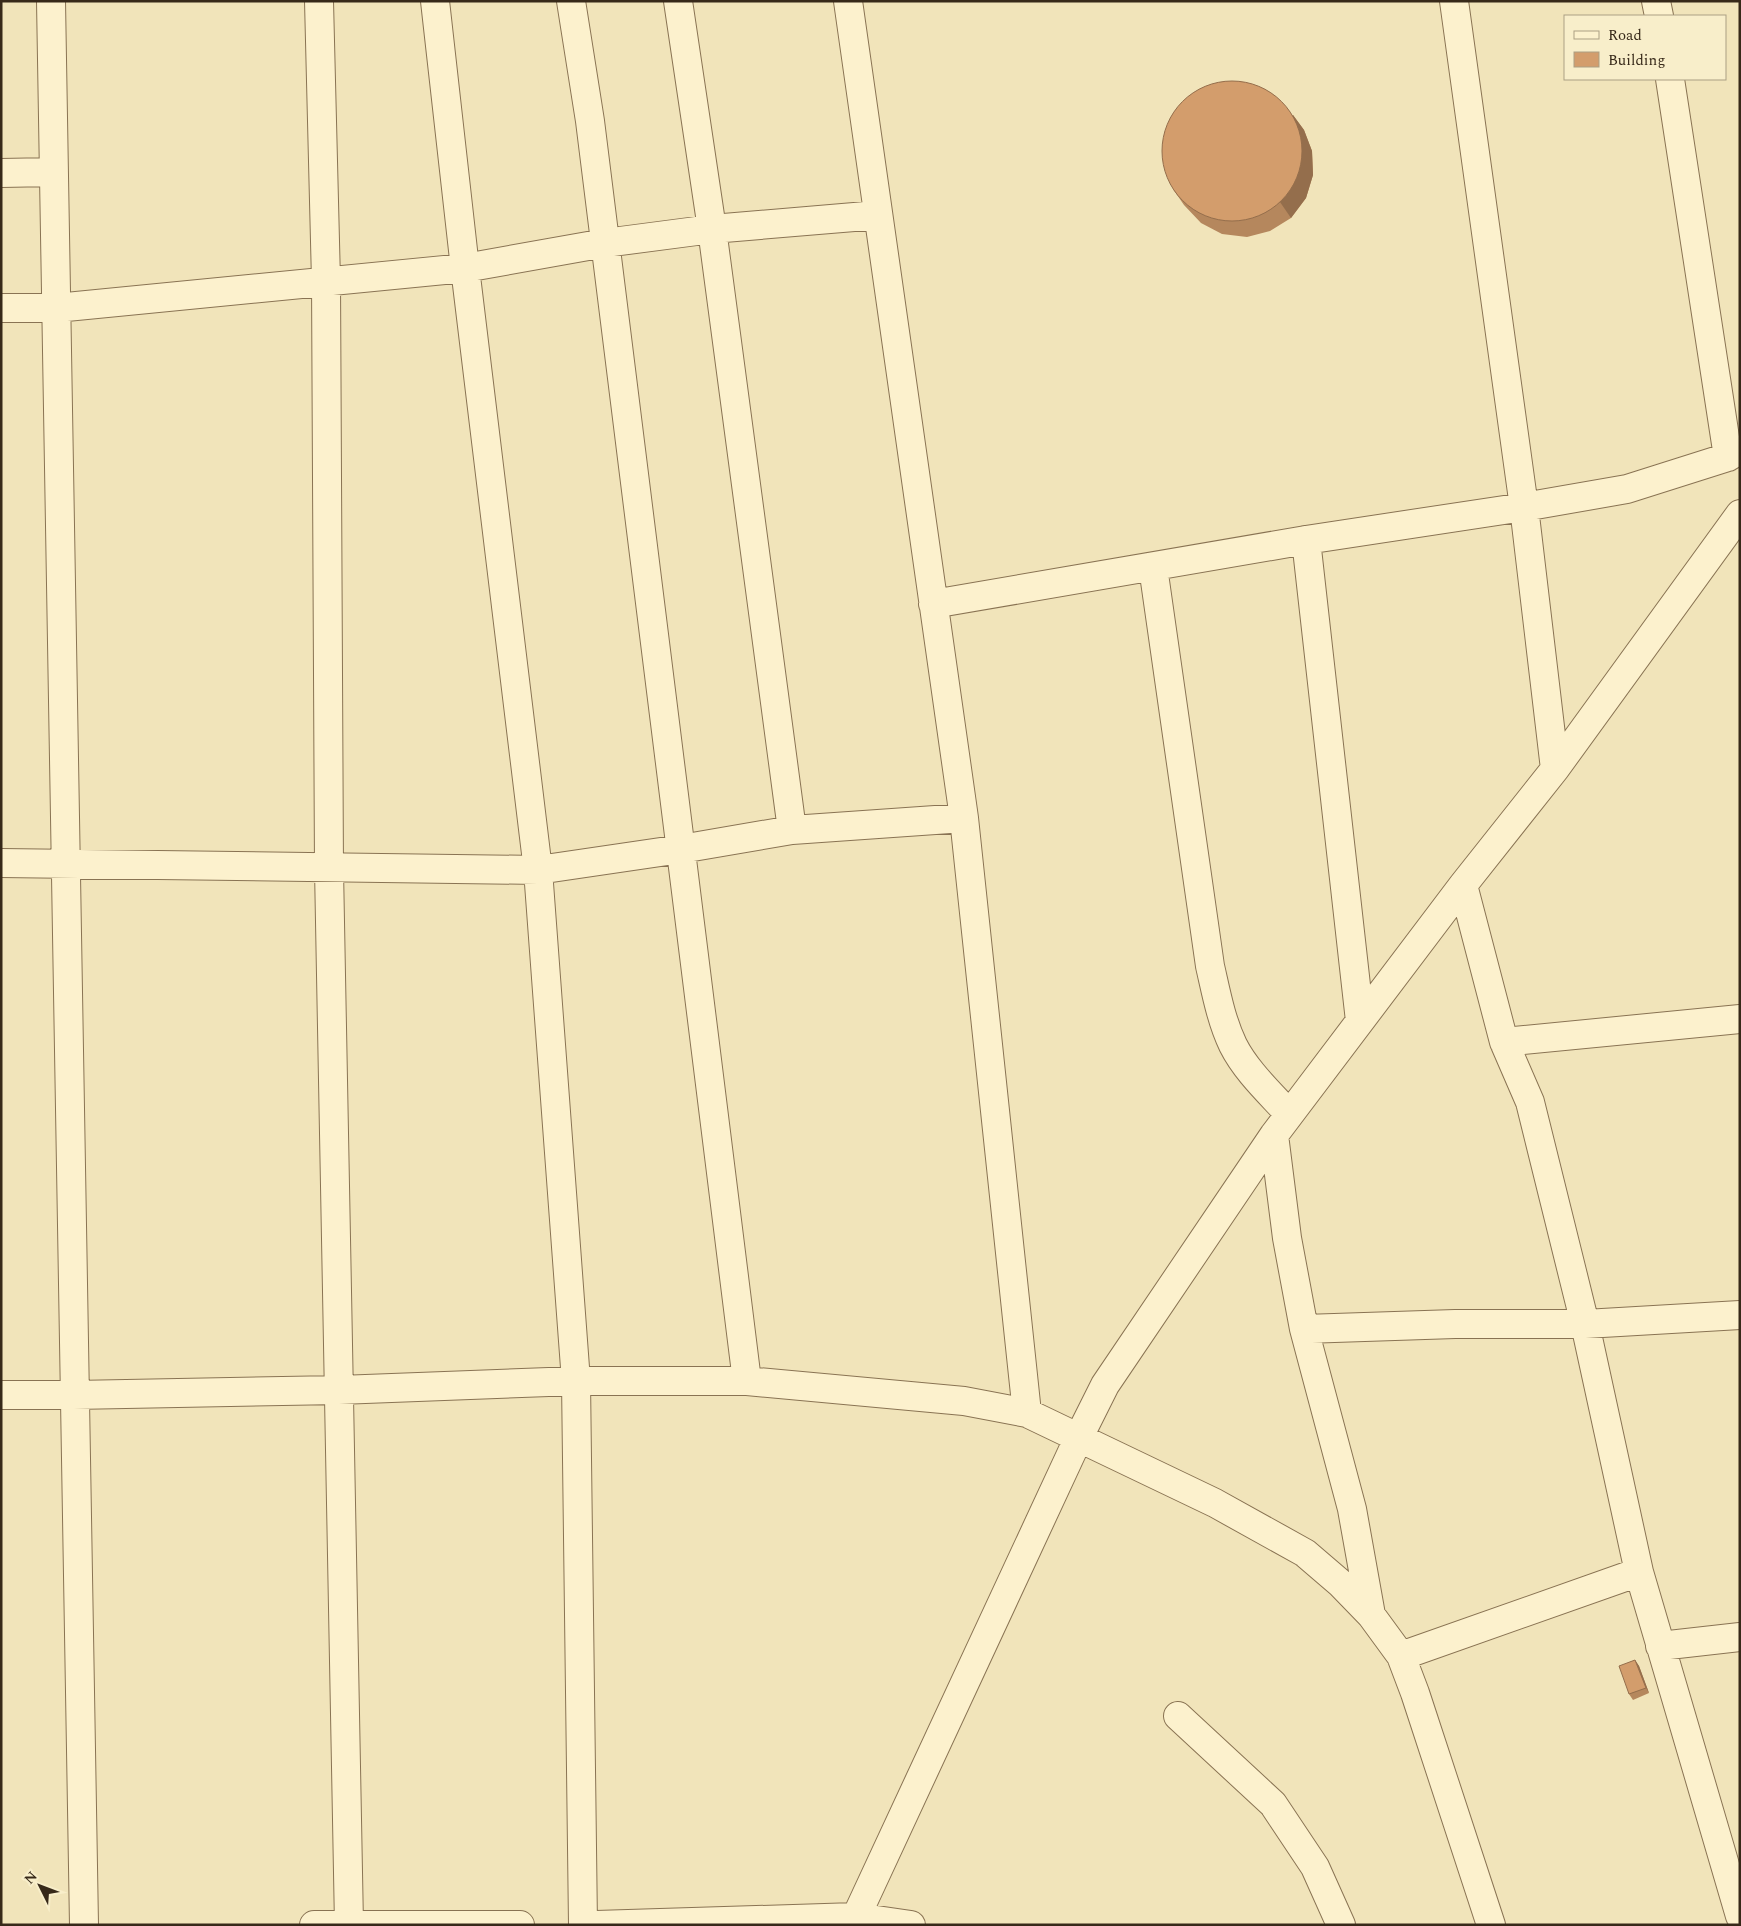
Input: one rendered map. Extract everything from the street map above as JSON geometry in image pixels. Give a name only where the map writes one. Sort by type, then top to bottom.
[{"type":"street","points":[[51,1],[84,1925]]},
{"type":"street","points":[[319,1],[326,281],[329,869],[349,1924]]},
{"type":"street","points":[[436,1],[465,268],[538,870],[576,1381],[583,1925]]},
{"type":"street","points":[[572,1],[590,121],[747,1381]]},
{"type":"street","points":[[678,1],[712,229],[792,830]]},
{"type":"street","points":[[848,1],[964,818],[1027,1413]]},
{"type":"street","points":[[1454,1],[1524,507],[1555,769]]},
{"type":"street","points":[[1656,1],[1659,15]]},
{"type":"street","points":[[933,604],[1153,568],[1306,540],[1524,507],[1627,489],[1734,454],[1670,80]]},
{"type":"street","points":[[1,173],[53,172]]},
{"type":"street","points":[[1,308],[56,308],[465,268],[605,244],[712,229],[878,215]]},
{"type":"street","points":[[872,1921],[1079,1437],[1105,1385],[1282,1125],[1463,885],[1555,769],[1740,514]]},
{"type":"street","points":[[1306,540],[1360,1021]]},
{"type":"street","points":[[1153,568],[1210,966],[1216,992],[1233,1045],[1253,1074],[1282,1125],[1287,1238],[1304,1329],[1352,1509],[1371,1615]]},
{"type":"street","points":[[1,863],[329,869],[538,870],[682,849],[792,830],[964,818]]},
{"type":"street","points":[[1463,885],[1504,1042],[1530,1102],[1585,1324],[1639,1572],[1738,1900]]},
{"type":"street","points":[[1504,1042],[1740,1019]]},
{"type":"street","points":[[1304,1329],[1455,1324],[1585,1324],[1740,1315]]},
{"type":"street","points":[[1,1395],[74,1396],[339,1390],[576,1381],[747,1381],[964,1401],[1027,1413],[1215,1503],[1305,1552],[1340,1583],[1371,1615],[1401,1656],[1415,1693],[1491,1925]]},
{"type":"street","points":[[1401,1656],[1639,1572]]},
{"type":"street","points":[[1660,1646],[1740,1638]]},
{"type":"street","points":[[1178,1716],[1273,1804],[1315,1867],[1341,1925]]},
{"type":"street","points":[[596,1925],[872,1921],[911,1925]]},
{"type":"street","points":[[314,1925],[520,1925]]},
{"type":"building","points":[[1232,81],[1246,82],[1259,86],[1281,102],[1297,124],[1301,137],[1301,165],[1297,178],[1281,200],[1259,216],[1246,220],[1232,221],[1218,220],[1205,216],[1183,200],[1167,178],[1163,165],[1162,151],[1163,137],[1167,124],[1183,102],[1205,86],[1218,82]]},
{"type":"building","points":[[1635,1660],[1646,1688],[1629,1694],[1619,1666]]}]
